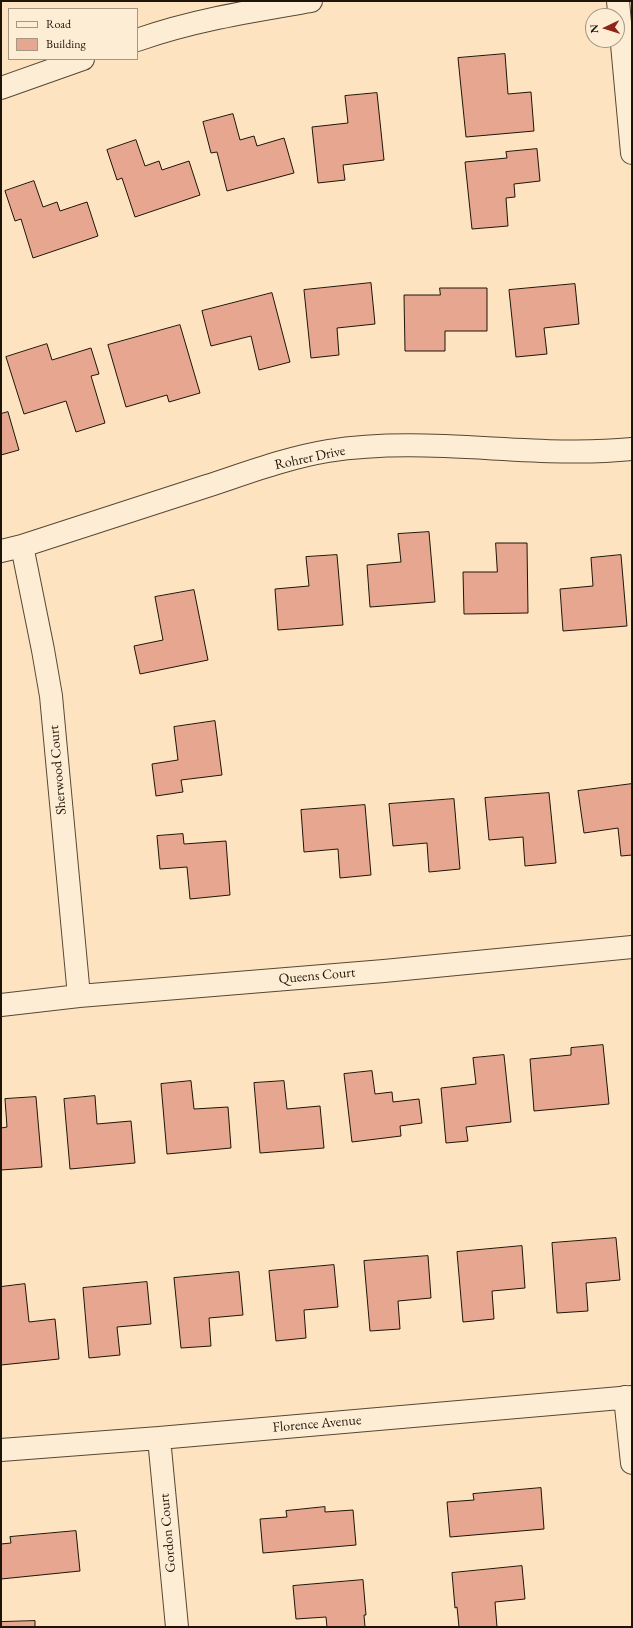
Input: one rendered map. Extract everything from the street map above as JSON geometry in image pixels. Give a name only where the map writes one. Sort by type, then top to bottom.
[{"type":"street","points":[[138,40],[192,23],[234,13],[311,1]]},
{"type":"street","points":[[618,1],[632,152]]},
{"type":"street","points":[[1,88],[81,60]]},
{"type":"street","name":"Rohrer Drive","points":[[1,552],[259,469],[328,451],[424,445],[557,452],[602,452],[632,449]]},
{"type":"street","name":"Sherwood Court","points":[[22,546],[51,696],[79,996]]},
{"type":"street","name":"Queens Court","points":[[1,1005],[79,996],[376,972],[632,947]]},
{"type":"street","points":[[628,1397],[632,1463]]},
{"type":"street","name":"Florence Avenue","points":[[1,1450],[159,1438],[628,1397]]},
{"type":"street","name":"Gordon Court","points":[[159,1438],[176,1627]]},
{"type":"building","points":[[505,54],[508,94],[531,92],[534,131],[466,137],[458,58]]},
{"type":"building","points":[[377,93],[384,160],[343,165],[345,180],[318,183],[312,127],[348,123],[345,96]]},
{"type":"building","points":[[233,114],[240,140],[254,136],[257,146],[284,138],[294,173],[227,191],[217,152],[211,153],[203,122]]},
{"type":"building","points":[[136,140],[145,166],[159,161],[162,170],[189,161],[200,195],[135,217],[122,178],[117,180],[107,150]]},
{"type":"building","points":[[537,149],[540,181],[514,184],[515,197],[506,198],[508,226],[472,229],[465,162],[507,158],[506,152]]},
{"type":"building","points":[[34,181],[43,207],[57,202],[60,211],[87,202],[98,236],[33,258],[21,219],[15,221],[5,191]]},
{"type":"building","points":[[371,283],[375,324],[337,328],[339,355],[311,358],[304,290]]},
{"type":"building","points":[[575,284],[579,324],[544,328],[547,354],[516,357],[509,290]]},
{"type":"building","points":[[440,288],[487,288],[487,331],[445,331],[445,351],[405,351],[404,295],[440,295]]},
{"type":"building","points":[[272,293],[290,362],[259,370],[251,336],[211,346],[202,311]]},
{"type":"building","points":[[180,325],[200,393],[169,402],[167,395],[126,407],[108,345]]},
{"type":"building","points":[[47,344],[52,360],[91,348],[99,374],[91,376],[105,423],[76,432],[66,401],[24,414],[6,357]]},
{"type":"building","points":[[8,412],[19,450],[1,455],[1,414]]},
{"type":"building","points":[[429,532],[435,602],[370,607],[367,565],[401,562],[398,534]]},
{"type":"building","points":[[496,543],[527,543],[528,613],[464,614],[463,572],[497,572]]},
{"type":"building","points":[[337,555],[343,625],[278,630],[275,589],[309,586],[306,557]]},
{"type":"building","points":[[621,555],[627,626],[563,631],[560,589],[593,586],[591,558]]},
{"type":"building","points":[[194,590],[208,660],[140,674],[134,646],[163,640],[155,597]]},
{"type":"building","points":[[215,721],[222,775],[181,780],[183,792],[156,796],[152,764],[178,760],[174,727]]},
{"type":"building","points":[[632,784],[632,855],[621,856],[618,828],[584,833],[578,791]]},
{"type":"building","points":[[549,793],[556,863],[525,866],[523,837],[489,840],[485,798]]},
{"type":"building","points":[[454,799],[460,869],[429,872],[427,843],[393,846],[389,804]]},
{"type":"building","points":[[365,805],[371,875],[340,878],[338,849],[304,852],[301,810]]},
{"type":"building","points":[[183,834],[184,844],[226,841],[230,895],[190,899],[187,867],[160,869],[157,836]]},
{"type":"building","points":[[603,1045],[609,1104],[534,1111],[530,1059],[571,1055],[571,1048]]},
{"type":"building","points":[[504,1055],[511,1122],[466,1127],[468,1141],[446,1143],[441,1088],[476,1084],[473,1058]]},
{"type":"building","points":[[372,1071],[375,1094],[392,1092],[393,1102],[419,1099],[422,1123],[400,1126],[401,1136],[352,1142],[344,1074]]},
{"type":"building","points":[[191,1081],[194,1109],[228,1107],[231,1148],[167,1154],[161,1084]]},
{"type":"building","points":[[284,1081],[287,1109],[320,1106],[324,1148],[260,1153],[254,1083]]},
{"type":"building","points":[[95,1096],[97,1124],[131,1121],[135,1163],[70,1169],[64,1099]]},
{"type":"building","points":[[36,1097],[42,1167],[1,1170],[1,1128],[7,1127],[5,1099]]},
{"type":"building","points":[[616,1238],[620,1280],[586,1283],[588,1311],[557,1313],[552,1243]]},
{"type":"building","points":[[522,1246],[525,1288],[492,1291],[494,1319],[463,1322],[457,1252]]},
{"type":"building","points":[[428,1256],[431,1298],[398,1301],[400,1329],[370,1331],[364,1261]]},
{"type":"building","points":[[334,1265],[338,1307],[304,1310],[306,1338],[276,1341],[269,1271]]},
{"type":"building","points":[[239,1272],[243,1315],[209,1318],[211,1346],[181,1348],[174,1278]]},
{"type":"building","points":[[147,1282],[151,1324],[117,1327],[120,1355],[89,1358],[83,1288]]},
{"type":"building","points":[[25,1284],[29,1322],[55,1319],[59,1359],[1,1365],[1,1287]]},
{"type":"building","points":[[541,1488],[544,1529],[450,1537],[447,1502],[474,1500],[473,1494]]},
{"type":"building","points":[[325,1507],[325,1512],[353,1510],[356,1545],[263,1553],[260,1519],[287,1517],[286,1511]]},
{"type":"building","points":[[76,1531],[80,1571],[1,1579],[1,1544],[11,1543],[10,1537]]},
{"type":"building","points":[[522,1566],[525,1599],[495,1602],[497,1627],[459,1627],[457,1607],[455,1608],[452,1573]]},
{"type":"building","points":[[363,1580],[366,1615],[364,1615],[365,1627],[327,1627],[326,1617],[296,1619],[293,1586]]},
{"type":"building","points":[[35,1621],[35,1627],[1,1627],[1,1622]]}]
